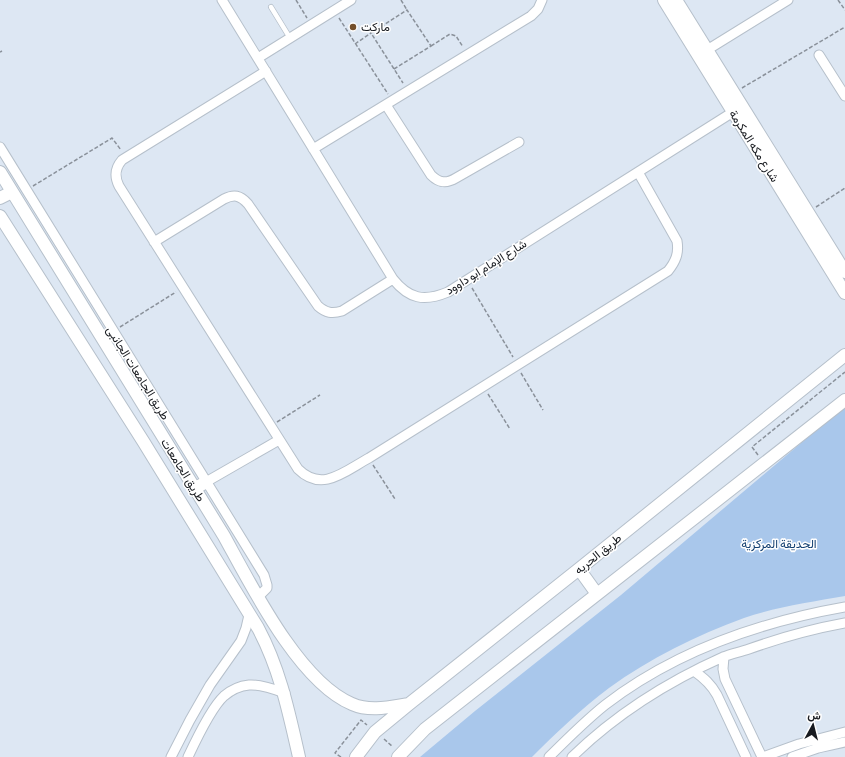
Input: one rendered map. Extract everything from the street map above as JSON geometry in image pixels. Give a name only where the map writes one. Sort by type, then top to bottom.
[{"type":"main road","name":"شارع مكه المكرمة","points":[[664,0],[733,112],[828,256],[845,272]]},
{"type":"main road","name":"شارع مكه المكرمة","points":[[676,0],[807,212],[845,293]]},
{"type":"main road","name":"طريق الجامعات","points":[[0,172],[224,536],[258,597],[289,645],[326,687],[352,704],[366,708],[380,709],[409,704]]},
{"type":"main road","points":[[0,198],[12,192]]},
{"type":"main road","name":"طريق الجامعات","points":[[0,216],[143,441],[267,646],[285,693],[300,757]]},
{"type":"main road","name":"طريق الحريه","points":[[356,757],[375,732],[409,704],[579,570],[845,355]]},
{"type":"main road","points":[[400,755],[425,729],[845,400]]},
{"type":"main road","points":[[194,489],[206,482]]},
{"type":"main road","points":[[579,570],[597,594]]},
{"type":"main road","points":[[246,610],[258,597]]},
{"type":"street","name":"شارع الإمام ابو داوود","points":[[222,0],[393,279],[401,289],[412,295],[424,298],[436,297],[448,292],[733,112]]},
{"type":"street","points":[[258,58],[351,0]]},
{"type":"street","points":[[313,149],[531,16],[538,9],[542,0]]},
{"type":"street","points":[[706,50],[788,0]]},
{"type":"street","points":[[819,55],[845,96]]},
{"type":"street","points":[[266,71],[126,158],[118,164],[116,169],[116,181],[298,469],[304,475],[312,479],[321,481],[330,479],[369,458],[668,271],[674,265],[677,257],[679,249],[678,241],[638,172]]},
{"type":"street","points":[[389,103],[431,174],[442,182],[449,182],[519,142]]},
{"type":"street","name":"طريق الجامعات الجانبى","points":[[0,148],[266,579],[267,588],[258,597]]},
{"type":"street","points":[[154,242],[224,199],[238,196],[248,204],[318,306],[323,310],[329,313],[342,311],[393,279]]},
{"type":"street","points":[[206,482],[279,440]]},
{"type":"street","points":[[549,757],[604,705],[636,683],[670,664],[708,646],[747,632],[787,620],[845,607]]},
{"type":"street","points":[[171,757],[210,685],[241,641],[246,628],[246,610]]},
{"type":"street","points":[[572,757],[603,729],[626,712],[649,696],[694,671],[724,657],[796,634],[845,623]]},
{"type":"street","points":[[724,657],[723,669],[725,680],[763,757],[799,744],[845,732]]},
{"type":"street","points":[[694,671],[703,677],[714,690],[746,757]]},
{"type":"street","points":[[178,742],[190,753],[217,705],[223,697],[240,686],[250,685],[264,687],[285,693]]},
{"type":"street","points":[[792,757],[818,748],[845,742]]},
{"type":"lane","points":[[272,7],[290,38]]},
{"type":"path","points":[[296,0],[311,25]]},
{"type":"path","points":[[401,0],[431,46]]},
{"type":"path","points":[[838,0],[845,10]]},
{"type":"path","points":[[355,44],[407,10]]},
{"type":"path","points":[[334,11],[389,103]]},
{"type":"path","points":[[733,93],[845,27]]},
{"type":"path","points":[[371,33],[408,91]]},
{"type":"path","points":[[394,69],[447,35],[453,34],[456,36],[468,54]]},
{"type":"path","points":[[26,190],[112,138],[126,158]]},
{"type":"path","points":[[807,212],[845,188]]},
{"type":"path","points":[[467,279],[544,410]]},
{"type":"path","points":[[113,332],[183,288]]},
{"type":"path","points":[[765,463],[752,447],[845,372]]},
{"type":"path","points":[[483,386],[510,429]]},
{"type":"path","points":[[271,426],[320,395]]},
{"type":"path","points":[[369,458],[395,499]]},
{"type":"path","points":[[341,757],[335,753],[361,720],[400,755]]},
{"type":"green space","name":"الحديقة المركزية","points":[[845,406],[845,596],[794,605],[756,614],[709,632],[674,648],[640,667],[609,688],[569,721],[532,757],[420,757],[475,711],[621,595]]},
{"type":"place","name":"ماركت","points":[[353,27]]}]
